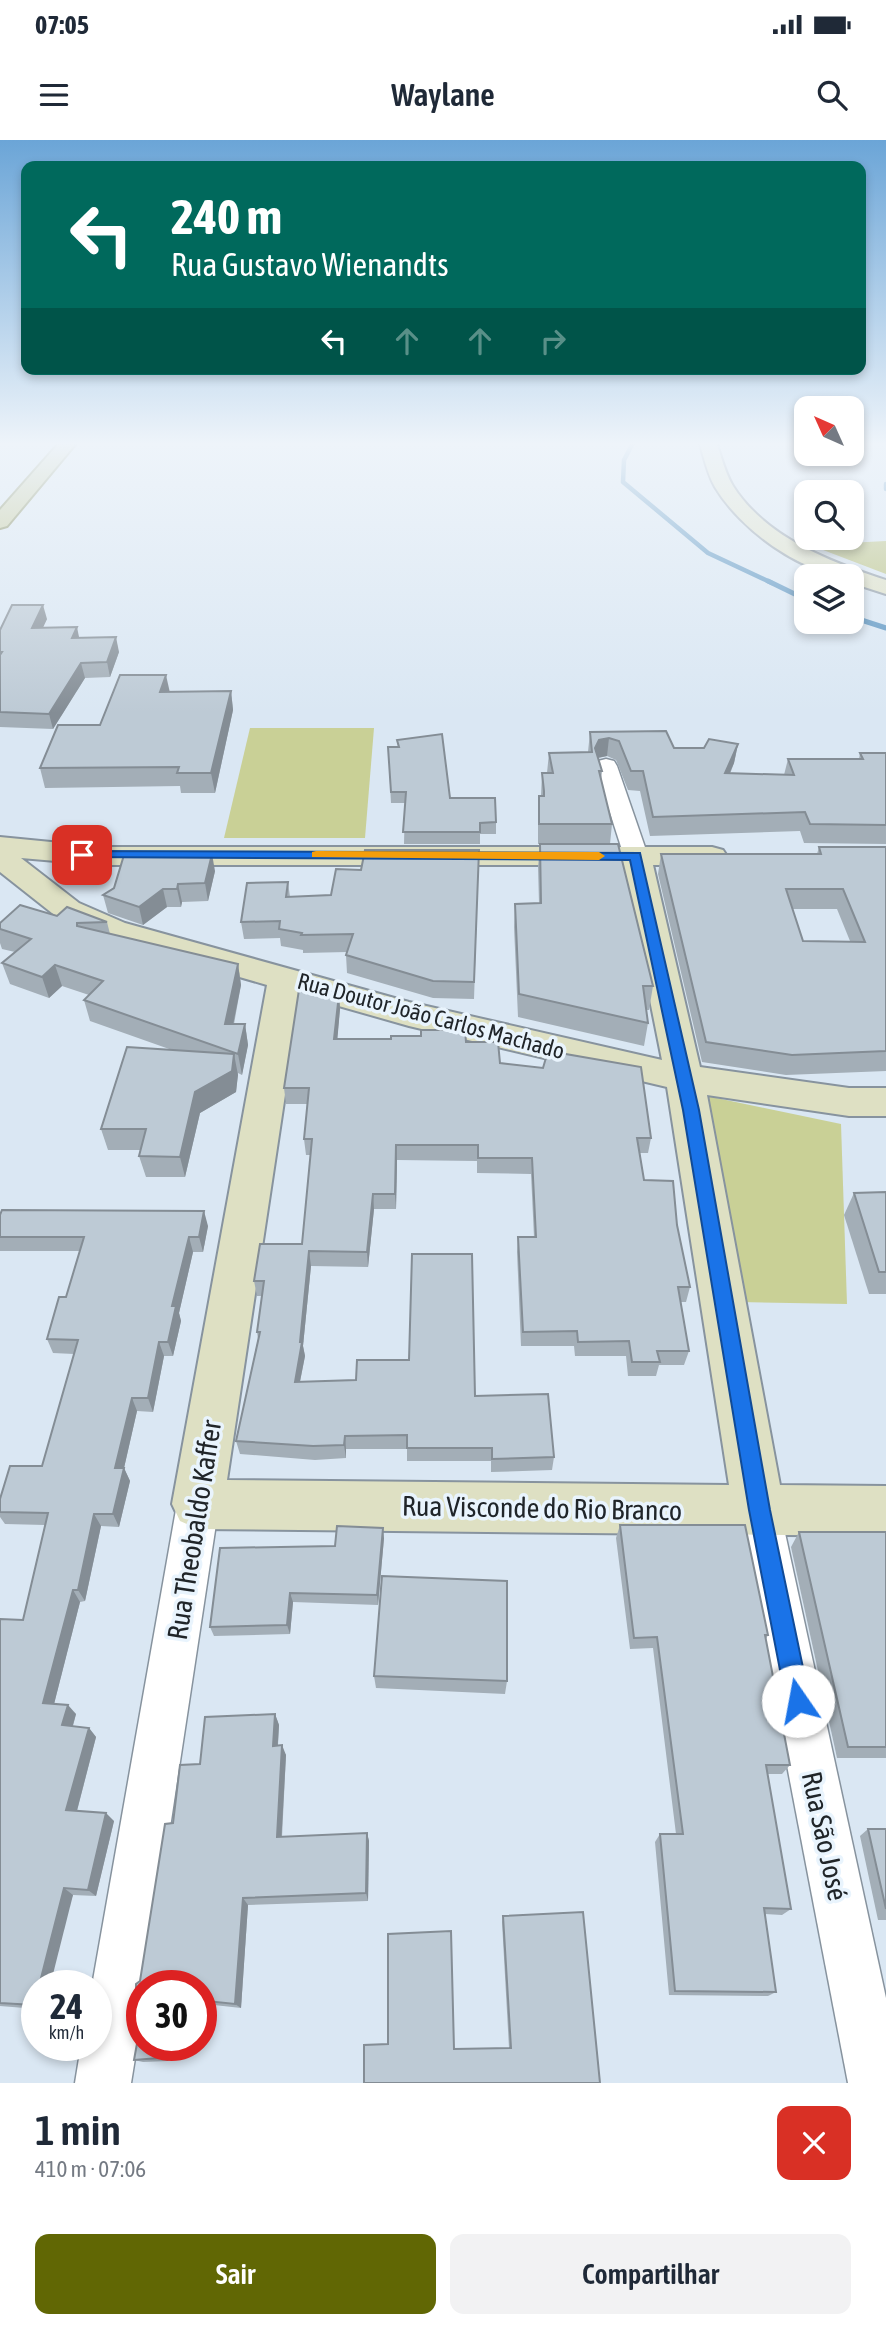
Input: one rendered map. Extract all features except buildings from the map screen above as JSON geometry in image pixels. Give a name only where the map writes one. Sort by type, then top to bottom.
[{"type":"street","points":[[768,532],[810,557],[886,587]]},
{"type":"street","name":"Rua São José","points":[[606,766],[636,856],[685,1079],[759,1510],[876,2083]]},
{"type":"street","points":[[0,846],[42,852],[113,855],[743,856]]},
{"type":"street","points":[[94,922],[80,901],[86,882],[113,855]]},
{"type":"street","name":"Rua Doutor João Carlos Machado","points":[[0,860],[7,862],[68,910],[113,930],[409,1014],[685,1079],[849,1102],[886,1102]]},
{"type":"street","name":"Rua Theobaldo Kaffer","points":[[103,2083],[286,977]]},
{"type":"street","name":"Rua Visconde do Rio Branco","points":[[198,1504],[886,1511]]},
{"type":"green space","points":[[886,541],[886,574],[823,550],[864,550],[864,542]]},
{"type":"green space","points":[[250,728],[374,728],[365,838],[224,838]]},
{"type":"green space","points":[[707,1096],[841,1124],[847,1304],[738,1302]]},
{"type":"waterway","points":[[682,532],[708,553],[772,583]]},
{"type":"waterway","points":[[768,581],[794,594]]},
{"type":"waterway","points":[[864,621],[886,628]]},
{"type":"slow traffic","points":[[316,855],[599,856]]},
{"type":"route","points":[[82,855],[636,856],[691,1110],[759,1510],[798,1701]]}]
